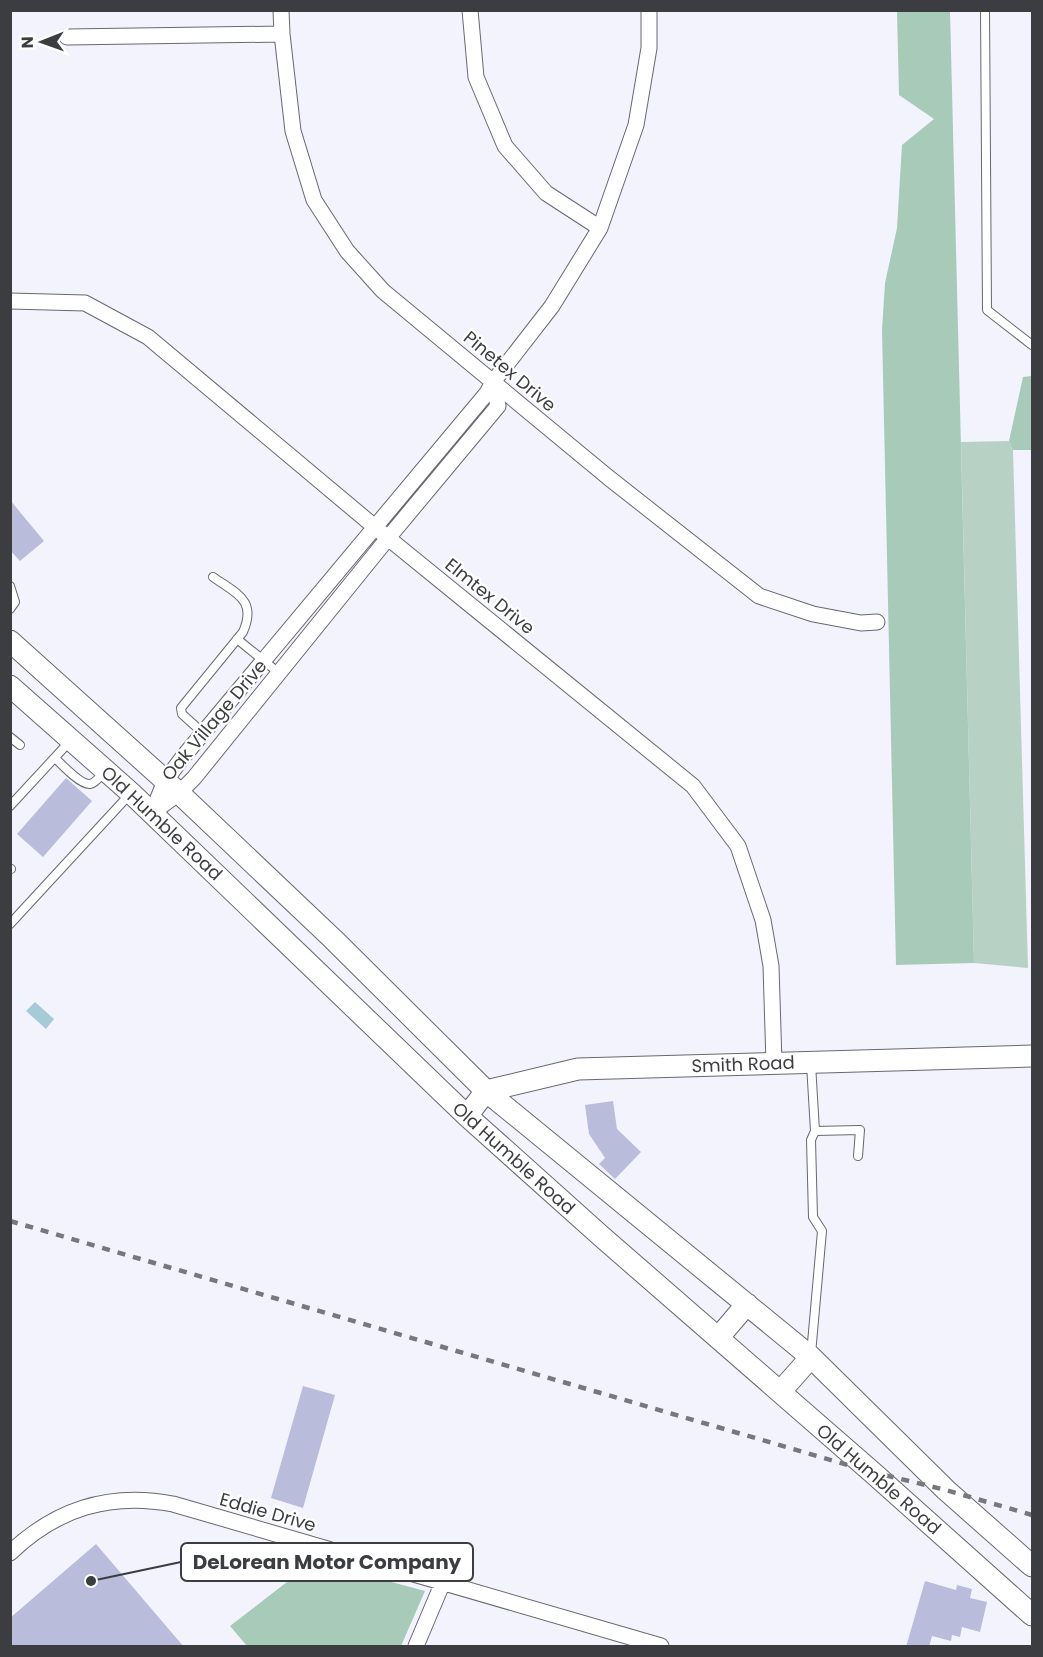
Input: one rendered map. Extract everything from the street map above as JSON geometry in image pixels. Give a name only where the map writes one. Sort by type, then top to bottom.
[{"type":"main road","name":"Old Humble Road","points":[[10,641],[172,787],[333,939],[486,1091],[811,1357],[946,1490],[1032,1566]]},
{"type":"main road","name":"Old Humble Road","points":[[10,686],[107,770],[468,1116],[1032,1615]]},
{"type":"main road","points":[[309,962],[333,939]]},
{"type":"main road","name":"Smith Road","points":[[486,1091],[578,1069],[1032,1056]]},
{"type":"main road","points":[[468,1116],[486,1091]]},
{"type":"main road","points":[[718,1338],[747,1304]]},
{"type":"main road","points":[[780,1392],[811,1357]]},
{"type":"street","name":"Pinetex Drive","points":[[281,10],[292,131],[314,200],[347,251],[383,291],[609,478],[759,596],[813,614],[861,622],[877,622]]},
{"type":"street","points":[[470,10],[476,77],[505,146],[546,193],[600,228]]},
{"type":"street","name":"Oak Village Drive","points":[[152,813],[172,787],[203,733],[488,393],[493,382],[552,306],[600,228],[636,125],[649,48],[650,10]]},
{"type":"street","points":[[67,37],[282,34]]},
{"type":"street","name":"Elmtex Drive","points":[[10,301],[85,303],[148,337],[388,538],[693,786],[738,846],[763,920],[771,966],[774,1063]]},
{"type":"street","name":"Oak Village Drive","points":[[172,787],[194,778],[498,406],[493,382]]},
{"type":"street","name":"Eddie Drive","points":[[10,1553],[40,1530],[76,1509],[123,1499],[149,1500],[173,1504],[661,1647]]},
{"type":"street","points":[[416,1647],[443,1582]]},
{"type":"lane","points":[[985,10],[987,310],[1032,345]]},
{"type":"lane","points":[[203,733],[182,714],[181,708],[243,632],[248,620],[249,609],[243,597],[213,577]]},
{"type":"lane","points":[[10,586],[15,602],[10,609]]},
{"type":"lane","points":[[237,639],[279,673]]},
{"type":"lane","points":[[10,737],[20,745]]},
{"type":"lane","points":[[10,806],[72,739]]},
{"type":"lane","points":[[55,758],[82,782],[88,784],[107,770]]},
{"type":"lane","points":[[10,924],[131,793]]},
{"type":"lane","points":[[810,1062],[815,1131],[811,1140],[813,1217],[822,1231],[811,1357]]},
{"type":"lane","points":[[815,1131],[860,1130],[858,1156]]},
{"type":"green space","points":[[897,11],[950,11],[974,963],[896,965],[882,330],[885,283],[897,228],[902,145],[934,119],[899,95]]},
{"type":"green space","points":[[1032,376],[1032,450],[1013,450],[1009,441],[1023,377]]},
{"type":"green space","points":[[1009,441],[1013,450],[1028,968],[974,963],[961,442]]},
{"type":"green space","points":[[314,1561],[425,1591],[401,1646],[247,1646],[230,1626]]},
{"type":"water","points":[[35,1002],[54,1019],[46,1029],[26,1011]]},
{"type":"building","points":[[10,500],[44,541],[20,561],[10,550]]},
{"type":"building","points":[[66,778],[92,801],[43,857],[17,834]]},
{"type":"building","points":[[613,1101],[617,1129],[641,1152],[615,1179],[599,1164],[605,1158],[589,1134],[585,1105]]},
{"type":"building","points":[[303,1386],[335,1395],[303,1508],[271,1498]]},
{"type":"building","points":[[96,1544],[184,1647],[10,1647],[10,1618]]},
{"type":"building","points":[[925,1581],[956,1590],[957,1585],[972,1589],[970,1598],[987,1602],[980,1632],[962,1627],[960,1637],[952,1635],[951,1641],[932,1636],[929,1647],[906,1647]]},
{"type":"railway","points":[[10,1221],[872,1472],[946,1490],[1032,1515]]},
{"type":"place","name":"DeLorean Motor Company","points":[[91,1581]]}]
